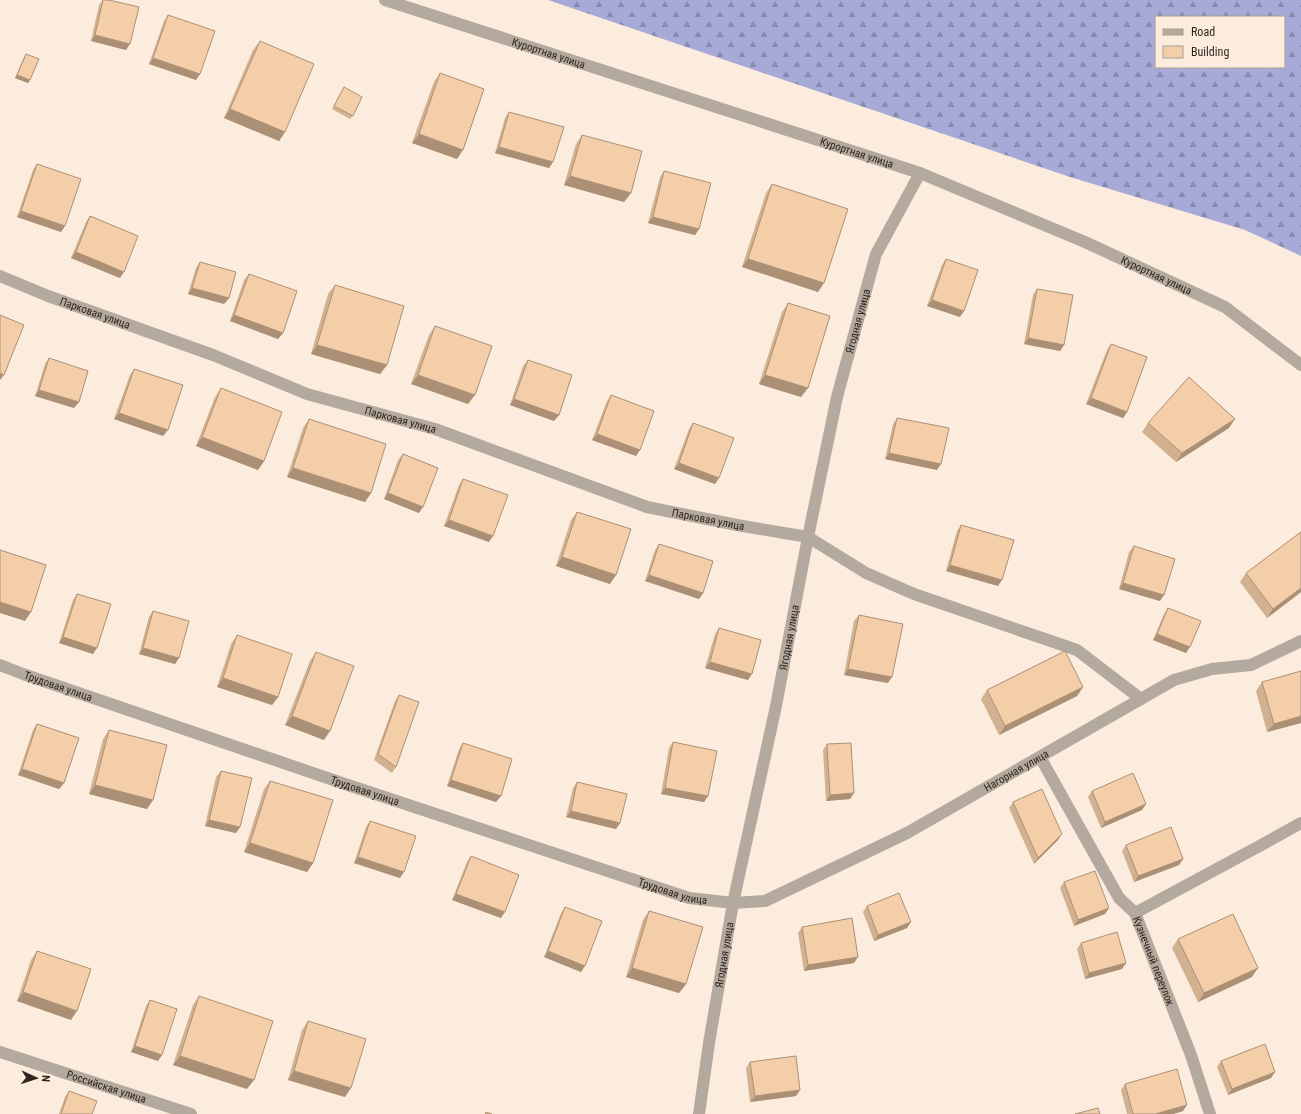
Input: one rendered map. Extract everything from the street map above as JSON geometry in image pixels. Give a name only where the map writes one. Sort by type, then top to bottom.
[{"type":"street","name":"Курортная улица","points":[[385,0],[920,173],[1085,242],[1225,307],[1301,365]]},
{"type":"street","name":"Ягодная улица","points":[[699,1114],[709,1043],[733,903],[776,706],[808,537],[837,397],[876,254],[920,173]]},
{"type":"street","name":"Парковая улица","points":[[0,276],[48,296],[213,355],[307,394],[435,429],[648,506],[737,525],[808,537]]},
{"type":"street","points":[[808,537],[866,573],[914,594],[1077,650],[1141,699]]},
{"type":"street","name":"Нагорная улица","points":[[733,903],[765,901],[907,833],[1174,680],[1212,669],[1251,665],[1301,641]]},
{"type":"street","name":"Трудовая улица","points":[[0,665],[31,677],[348,785],[689,898],[733,903]]},
{"type":"street","name":"Кузнечный переулок","points":[[1040,757],[1119,898],[1135,913],[1191,1055],[1210,1114]]},
{"type":"street","points":[[1135,913],[1301,823]]},
{"type":"street","name":"Российская улица","points":[[0,1052],[191,1114]]},
{"type":"green space","points":[[548,0],[1301,0],[1301,256],[1245,230],[1070,177]]},
{"type":"building","points":[[103,0],[139,7],[130,44],[95,35]]},
{"type":"building","points":[[168,15],[215,31],[200,74],[153,58]]},
{"type":"building","points":[[260,41],[314,64],[285,132],[230,109]]},
{"type":"building","points":[[26,54],[39,59],[30,80],[17,75]]},
{"type":"building","points":[[440,73],[484,89],[463,150],[419,134]]},
{"type":"building","points":[[344,87],[362,97],[353,116],[334,106]]},
{"type":"building","points":[[509,112],[564,127],[553,162],[499,147]]},
{"type":"building","points":[[582,135],[642,151],[631,193],[570,176]]},
{"type":"building","points":[[37,164],[81,179],[65,226],[21,211]]},
{"type":"building","points":[[664,171],[711,183],[699,229],[653,217]]},
{"type":"building","points":[[772,184],[848,209],[824,283],[748,259]]},
{"type":"building","points":[[90,216],[138,236],[124,272],[76,252]]},
{"type":"building","points":[[946,259],[978,270],[964,311],[932,300]]},
{"type":"building","points":[[200,262],[236,272],[229,298],[192,288]]},
{"type":"building","points":[[249,274],[297,291],[283,333],[234,315]]},
{"type":"building","points":[[335,285],[404,306],[387,365],[317,345]]},
{"type":"building","points":[[1037,289],[1073,295],[1064,345],[1028,338]]},
{"type":"building","points":[[788,303],[830,316],[808,388],[765,375]]},
{"type":"building","points":[[0,315],[24,325],[4,375],[0,373]]},
{"type":"building","points":[[435,326],[492,346],[475,395],[418,375]]},
{"type":"building","points":[[1111,344],[1147,357],[1127,412],[1091,398]]},
{"type":"building","points":[[49,358],[88,371],[79,402],[39,390]]},
{"type":"building","points":[[528,360],[572,375],[559,415],[514,399]]},
{"type":"building","points":[[134,369],[183,385],[168,430],[119,413]]},
{"type":"building","points":[[1189,377],[1235,419],[1182,453],[1148,423]]},
{"type":"building","points":[[221,388],[282,412],[264,461],[202,437]]},
{"type":"building","points":[[611,395],[654,411],[640,450],[597,434]]},
{"type":"building","points":[[897,418],[949,428],[941,464],[889,453]]},
{"type":"building","points":[[309,419],[386,444],[371,493],[293,468]]},
{"type":"building","points":[[693,423],[734,438],[719,478],[679,463]]},
{"type":"building","points":[[403,454],[438,468],[423,507],[388,493]]},
{"type":"building","points":[[463,479],[508,495],[493,536],[449,520]]},
{"type":"building","points":[[577,512],[631,529],[616,575],[562,557]]},
{"type":"building","points":[[961,525],[1014,540],[1002,580],[950,565]]},
{"type":"building","points":[[1301,532],[1301,588],[1273,609],[1246,573]]},
{"type":"building","points":[[659,544],[713,561],[703,593],[649,575]]},
{"type":"building","points":[[1134,546],[1175,559],[1164,595],[1123,583]]},
{"type":"building","points":[[0,550],[46,565],[31,612],[0,602]]},
{"type":"building","points":[[77,594],[111,604],[97,648],[63,637]]},
{"type":"building","points":[[1168,608],[1201,621],[1190,647],[1157,634]]},
{"type":"building","points":[[153,611],[189,621],[179,658],[143,648]]},
{"type":"building","points":[[859,615],[903,624],[892,677],[848,669]]},
{"type":"building","points":[[719,628],[761,640],[752,674],[710,662]]},
{"type":"building","points":[[237,635],[292,654],[278,697],[223,678]]},
{"type":"building","points":[[1065,651],[1083,687],[1005,726],[987,690]]},
{"type":"building","points":[[316,652],[354,666],[330,731],[292,716]]},
{"type":"building","points":[[1301,671],[1301,716],[1274,724],[1262,682]]},
{"type":"building","points":[[399,695],[419,702],[396,767],[378,754]]},
{"type":"building","points":[[37,724],[79,738],[64,783],[22,769]]},
{"type":"building","points":[[109,730],[167,745],[153,800],[95,785]]},
{"type":"building","points":[[673,742],[717,751],[708,796],[665,788]]},
{"type":"building","points":[[463,743],[512,759],[501,796],[451,780]]},
{"type":"building","points":[[851,743],[854,793],[830,795],[827,744]]},
{"type":"building","points":[[221,771],[252,778],[240,827],[209,820]]},
{"type":"building","points":[[1133,773],[1146,804],[1105,822],[1092,791]]},
{"type":"building","points":[[270,781],[333,800],[313,863],[250,843]]},
{"type":"building","points":[[577,782],[627,794],[620,823],[571,811]]},
{"type":"building","points":[[1042,789],[1062,834],[1038,858],[1013,802]]},
{"type":"building","points":[[370,821],[416,836],[404,872],[358,857]]},
{"type":"building","points":[[1171,827],[1183,859],[1138,876],[1126,845]]},
{"type":"building","points":[[471,856],[519,875],[505,912],[456,894]]},
{"type":"building","points":[[1095,871],[1109,908],[1078,920],[1064,882]]},
{"type":"building","points":[[899,893],[911,922],[878,935],[867,906]]},
{"type":"building","points":[[565,907],[602,921],[585,966],[548,951]]},
{"type":"building","points":[[649,911],[703,927],[686,984],[632,968]]},
{"type":"building","points":[[1233,914],[1258,968],[1204,993],[1178,939]]},
{"type":"building","points":[[852,918],[858,957],[808,965],[802,927]]},
{"type":"building","points":[[1117,932],[1126,963],[1089,973],[1081,943]]},
{"type":"building","points":[[37,951],[91,969],[77,1011],[23,992]]},
{"type":"building","points":[[199,996],[273,1021],[254,1080],[180,1056]]},
{"type":"building","points":[[150,1000],[177,1009],[162,1055],[135,1046]]},
{"type":"building","points":[[308,1021],[366,1039],[351,1088],[294,1071]]},
{"type":"building","points":[[1265,1044],[1275,1072],[1232,1089],[1221,1061]]},
{"type":"building","points":[[796,1056],[800,1090],[755,1096],[750,1062]]},
{"type":"building","points":[[1177,1069],[1187,1105],[1155,1114],[1133,1114],[1125,1084]]},
{"type":"building","points":[[69,1091],[97,1101],[92,1114],[61,1114]]},
{"type":"building","points":[[1098,1108],[1100,1114],[1075,1114]]}]
